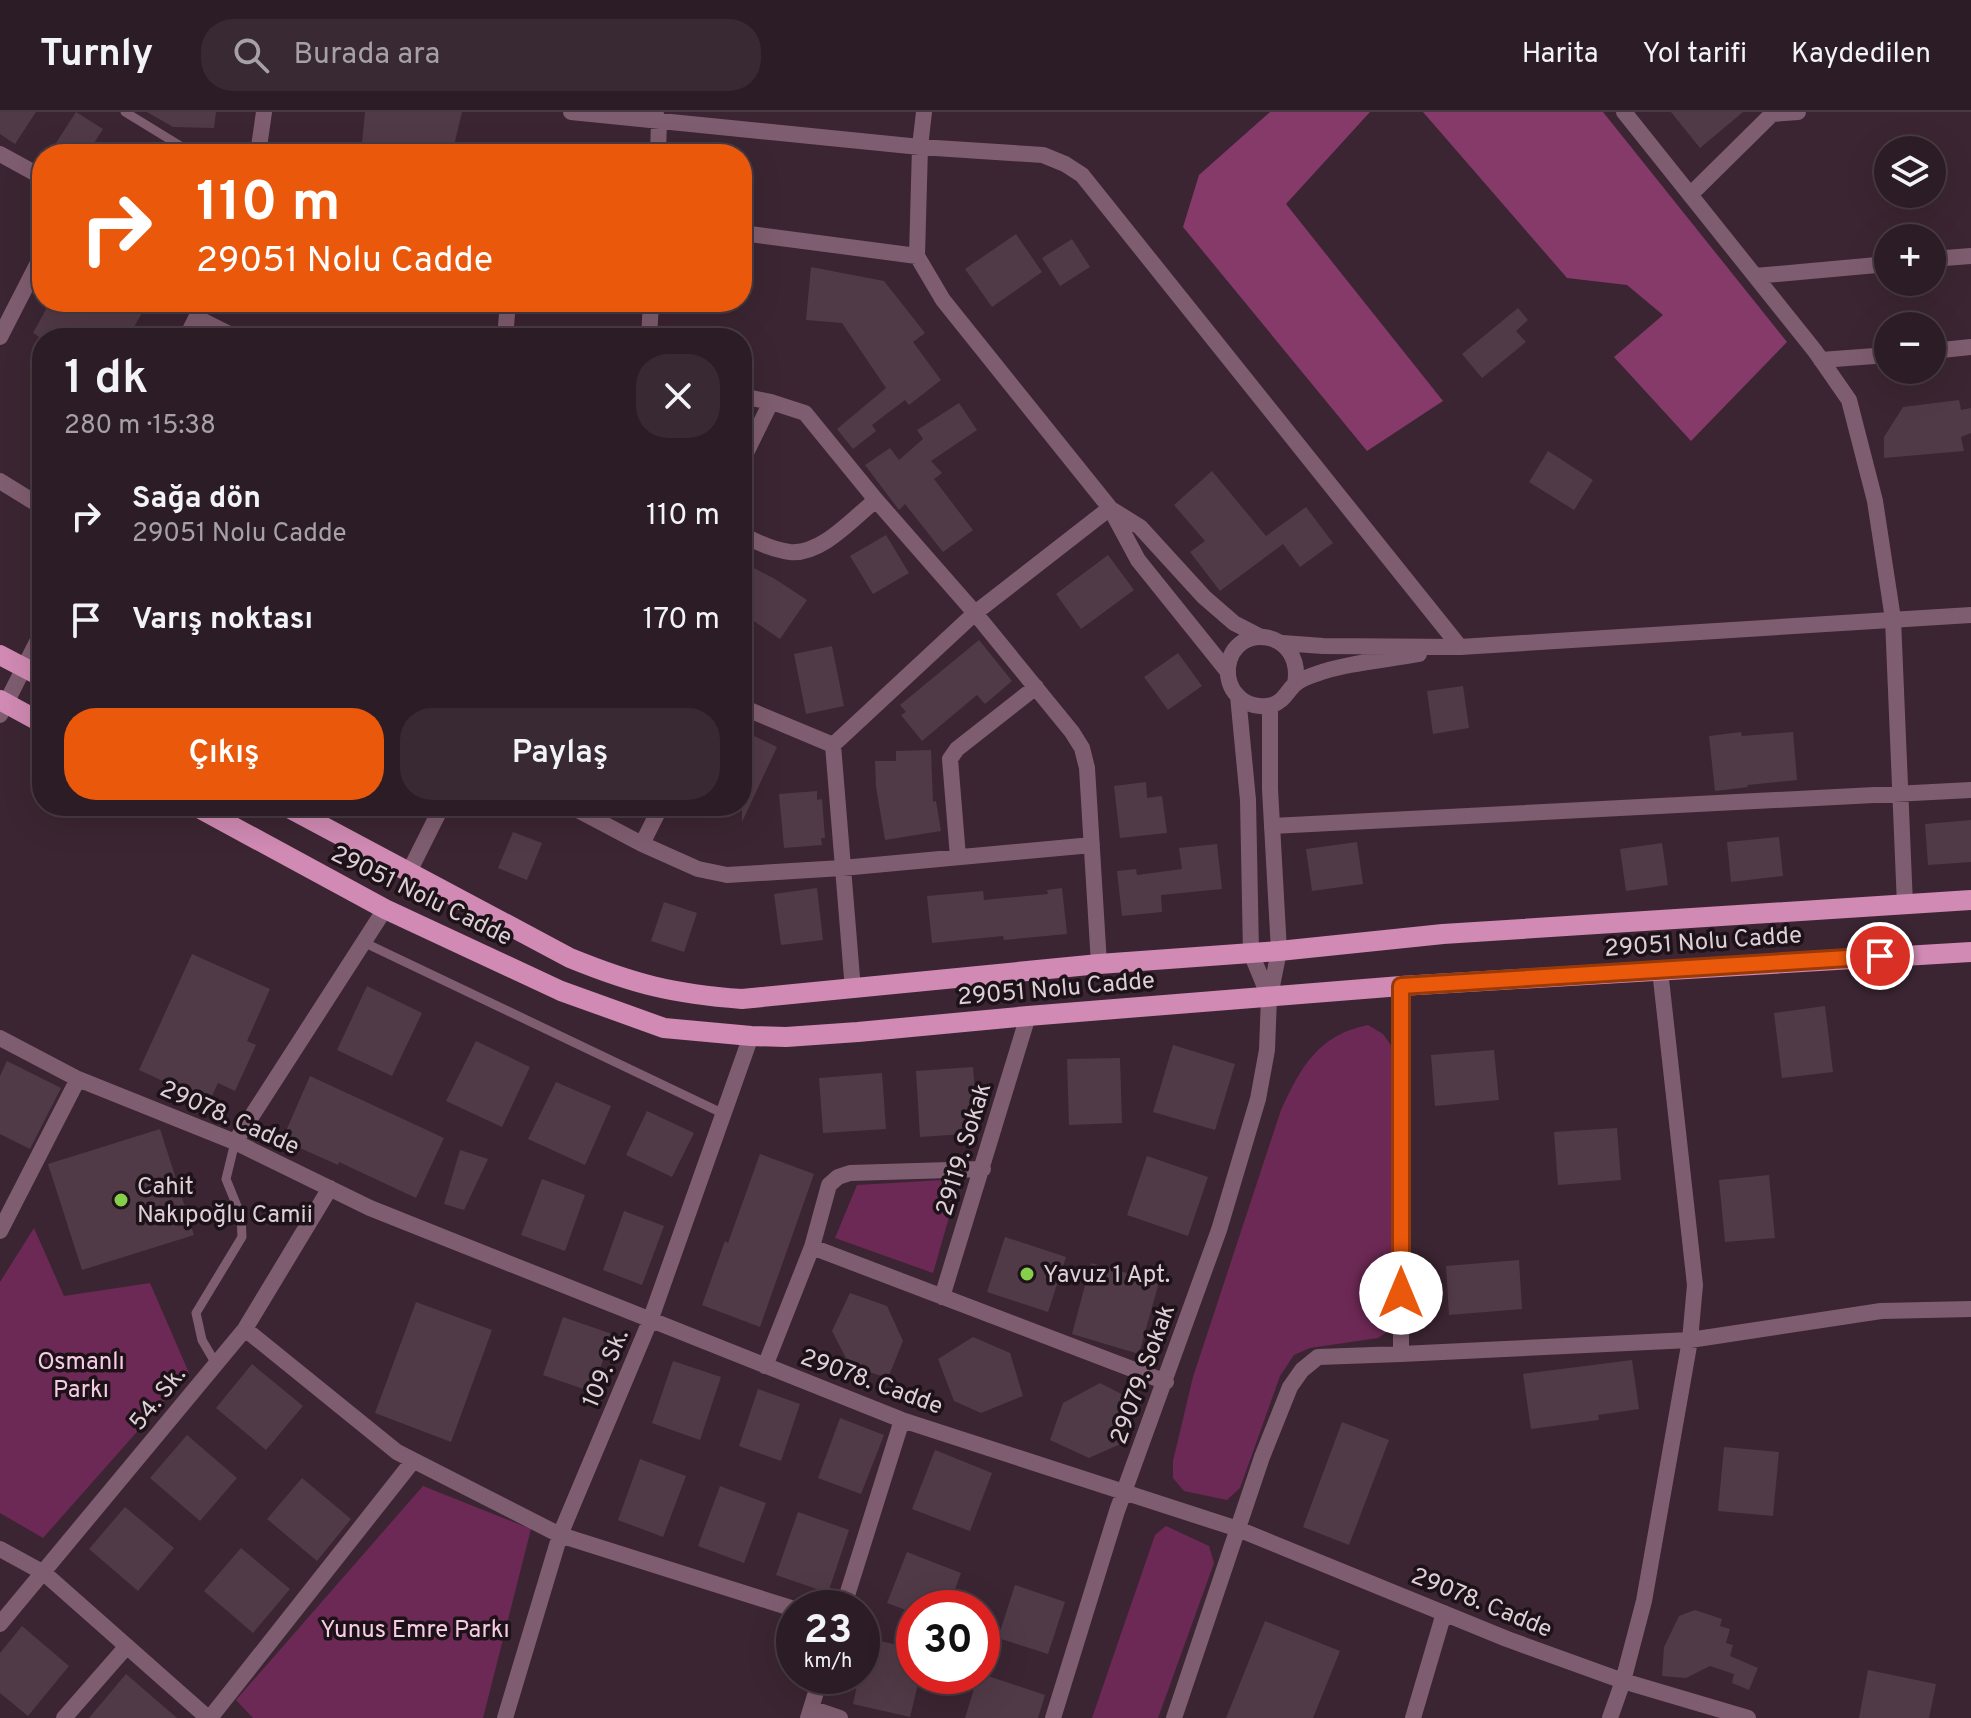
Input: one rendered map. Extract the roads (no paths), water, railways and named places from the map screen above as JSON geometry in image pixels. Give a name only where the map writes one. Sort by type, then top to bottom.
[{"type":"main road","points":[[0,655],[32,671]]},
{"type":"main road","points":[[2,706],[32,719]]},
{"type":"main road","name":"29051 Nolu Cadde","points":[[213,816],[385,909],[561,991],[664,1028],[751,1036],[858,1032],[1401,986],[1971,952]]},
{"type":"main road","name":"29051 Nolu Cadde","points":[[304,816],[570,958],[618,978],[656,989],[742,999],[1443,934],[1971,900]]},
{"type":"street","points":[[259,144],[264,112]]},
{"type":"street","points":[[571,112],[698,118],[920,147],[1043,155],[1065,164],[1082,175],[1460,647]]},
{"type":"street","points":[[924,112],[917,256],[943,300],[1110,508],[1138,560],[1228,672]]},
{"type":"street","points":[[1624,112],[1821,360],[1849,400],[1875,501],[1893,619],[1905,905]]},
{"type":"street","points":[[1690,195],[1772,113],[1798,112]]},
{"type":"street","points":[[657,116],[658,144]]},
{"type":"street","points":[[0,154],[32,172]]},
{"type":"street","points":[[752,234],[917,256]]},
{"type":"street","points":[[1946,258],[1971,256]]},
{"type":"street","points":[[1755,276],[1874,265]]},
{"type":"street","points":[[0,337],[32,275]]},
{"type":"street","points":[[192,328],[200,312]]},
{"type":"street","points":[[197,318],[217,328]]},
{"type":"street","points":[[1946,350],[1971,347]]},
{"type":"street","points":[[1821,360],[1874,356]]},
{"type":"street","points":[[752,398],[805,413],[975,613],[1082,748],[1087,768],[1099,964]]},
{"type":"street","points":[[752,441],[771,402]]},
{"type":"street","points":[[0,481],[32,501]]},
{"type":"street","points":[[752,539],[792,552],[807,550],[821,544],[876,500]]},
{"type":"street","points":[[833,745],[975,613],[1110,508]]},
{"type":"street","points":[[1110,508],[1140,527],[1204,597],[1234,623],[1261,637],[1282,643],[1460,647],[1971,615]]},
{"type":"street","points":[[1261,637],[1240,645],[1233,654],[1228,672],[1231,687],[1247,703],[1270,706],[1289,694],[1295,684],[1296,661],[1282,643]]},
{"type":"street","points":[[1295,684],[1317,673],[1460,647]]},
{"type":"street","points":[[2,706],[32,673]]},
{"type":"street","points":[[958,857],[950,759],[957,749],[1036,687]]},
{"type":"street","points":[[1238,696],[1248,800],[1251,953],[1269,997]]},
{"type":"street","points":[[1269,997],[1279,951],[1272,826],[1270,706]]},
{"type":"street","points":[[752,711],[833,745]]},
{"type":"street","points":[[833,745],[853,990]]},
{"type":"street","points":[[1272,826],[1971,790]]},
{"type":"street","points":[[409,872],[437,816]]},
{"type":"street","points":[[589,816],[698,869],[727,875],[842,868],[1092,845]]},
{"type":"street","points":[[642,844],[656,816]]},
{"type":"street","points":[[235,1142],[385,909]]},
{"type":"street","points":[[1610,1718],[1644,1601],[1690,1340],[1695,1285],[1660,970]]},
{"type":"street","points":[[1401,986],[1401,1354]]},
{"type":"street","name":"29079. Sokak","points":[[1053,1718],[1125,1492],[1219,1230],[1258,1099],[1267,1050],[1269,997]]},
{"type":"street","name":"29119. Sokak","points":[[942,1297],[1028,1016]]},
{"type":"street","name":"109. Sk.","points":[[505,1718],[560,1535],[650,1321],[751,1036]]},
{"type":"street","name":"29078. Cadde","points":[[0,1038],[78,1079],[235,1142],[370,1208],[902,1420],[1238,1529],[1507,1639],[1623,1681],[1748,1718]]},
{"type":"street","points":[[0,1231],[78,1079]]},
{"type":"street","points":[[765,1366],[812,1247],[829,1185],[838,1177],[850,1173],[983,1169]]},
{"type":"street","name":"54. Sk.","points":[[0,1624],[245,1329],[330,1188]]},
{"type":"street","points":[[812,1247],[1166,1382]]},
{"type":"street","points":[[1174,1718],[1285,1401],[1302,1370],[1318,1357],[1690,1340],[1881,1311],[1971,1309]]},
{"type":"street","points":[[245,1329],[397,1452],[413,1461],[560,1535],[776,1603]]},
{"type":"street","points":[[849,1590],[902,1420]]},
{"type":"street","points":[[0,1549],[44,1573],[209,1718],[413,1461]]},
{"type":"street","points":[[1413,1718],[1444,1613]]},
{"type":"street","points":[[64,1718],[127,1646]]},
{"type":"street","points":[[809,1713],[840,1718]]},
{"type":"lane","points":[[125,112],[177,144]]},
{"type":"lane","points":[[363,942],[724,1114]]},
{"type":"lane","points":[[216,1364],[202,1340],[196,1313],[242,1237],[241,1216],[226,1179],[235,1142]]},
{"type":"place","name":"Cahit Nakıpoğlu Camii","points":[[121,1200]]},
{"type":"place","name":"Yavuz 1 Apt.","points":[[1027,1274]]},
{"type":"park label","name":"Osmanlı Parkı","points":[[81,1375]]},
{"type":"park label","name":"Yunus Emre Parkı","points":[[415,1629]]}]
